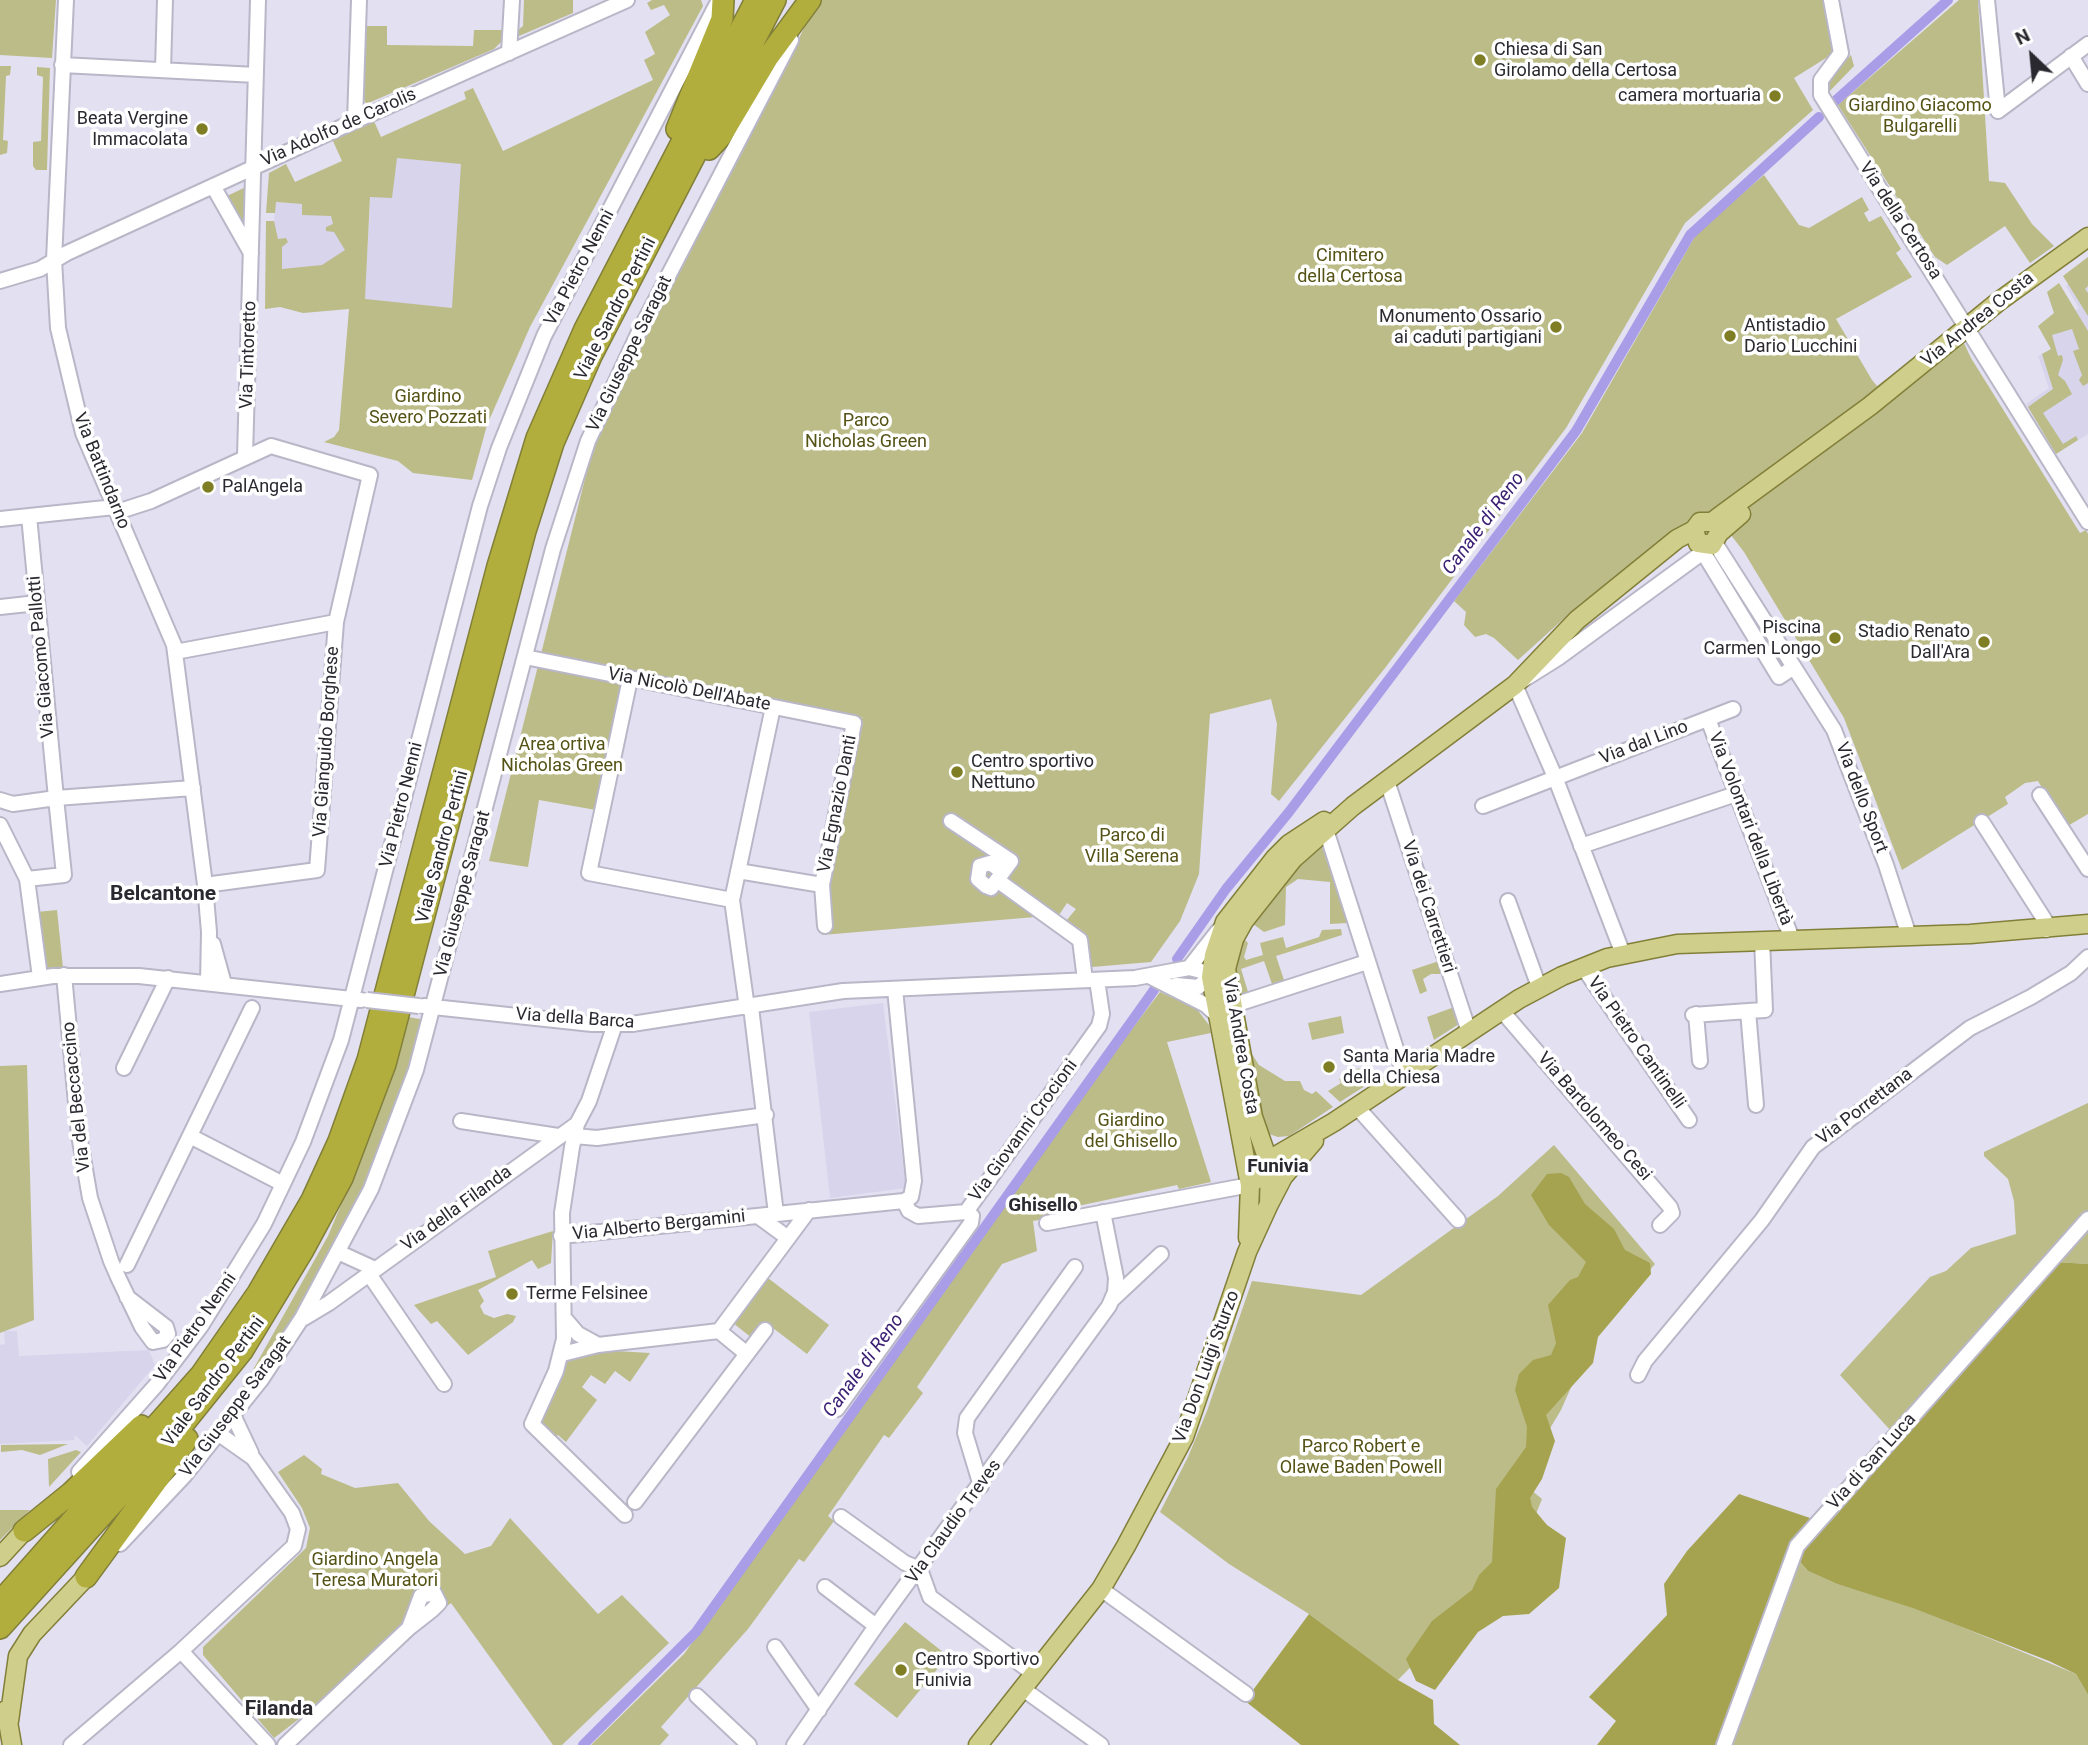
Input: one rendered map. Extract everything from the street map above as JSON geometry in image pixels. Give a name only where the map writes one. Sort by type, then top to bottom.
[{"type":"highway","name":"Viale Sandro Pertini","points":[[0,1628],[172,1438],[303,1250],[342,1178],[363,1126],[397,1022],[543,473],[591,356],[756,0]]},
{"type":"highway","name":"Viale Sandro Pertini","points":[[673,178],[775,0]]},
{"type":"highway","points":[[673,178],[720,136],[768,57],[811,0]]},
{"type":"highway","points":[[673,178],[681,115],[722,19],[719,1]]},
{"type":"highway","name":"Viale Sandro Pertini","points":[[0,1602],[167,1416],[234,1346]]},
{"type":"highway","points":[[24,1531],[234,1346]]},
{"type":"highway","points":[[86,1577],[207,1412],[234,1346]]},
{"type":"main road","name":"Via Andrea Costa","points":[[1250,1185],[1226,1004],[1227,963],[1234,939],[1244,920],[1293,859],[1353,806],[1515,685],[1577,620],[1628,578],[1706,538],[1855,429],[1870,406],[1998,302],[2088,237]]},
{"type":"main road","name":"Via Andrea Costa","points":[[1269,1204],[1269,1163],[1253,1117],[1226,1004],[1211,977],[1217,944],[1225,922],[1289,844],[1353,806]]},
{"type":"main road","points":[[1250,1185],[1269,1163],[1539,987],[1583,967],[1623,954],[1677,944],[2046,930],[2088,924]]},
{"type":"main road","points":[[1269,1204],[1295,1162],[1334,1122]]},
{"type":"main road","name":"Via Don Luigi Sturzo","points":[[1247,1252],[1250,1185]]},
{"type":"main road","name":"Via Don Luigi Sturzo","points":[[982,1744],[1101,1589],[1184,1437],[1247,1252],[1269,1204]]},
{"type":"main road","name":"Via Pietro Nenni","points":[[0,1557],[24,1531]]},
{"type":"main road","name":"Via Giuseppe Saragat","points":[[9,1721],[18,1656],[32,1634],[86,1577]]},
{"type":"main road","points":[[0,1697],[9,1721],[12,1745]]},
{"type":"street","name":"Via Battindarno","points":[[66,0],[54,260],[58,328],[66,372],[83,433],[161,608],[175,652],[205,885],[209,932],[208,982]]},
{"type":"street","points":[[163,70],[165,0]]},
{"type":"street","name":"Via Tintoretto","points":[[245,456],[258,0]]},
{"type":"street","points":[[355,121],[359,0]]},
{"type":"street","points":[[509,53],[512,0]]},
{"type":"street","name":"Via Adolfo de Carolis","points":[[0,281],[29,273],[253,167],[627,0]]},
{"type":"street","name":"Via Giuseppe Saragat","points":[[86,1577],[185,1475],[234,1417],[302,1318],[340,1253],[371,1189],[402,1110],[426,1006],[569,495],[612,386],[811,0]]},
{"type":"street","name":"Via della Certosa","points":[[1831,0],[1841,53],[1821,80],[1820,91],[1823,99],[2088,522]]},
{"type":"street","points":[[1987,0],[1997,111],[2088,44]]},
{"type":"street","name":"Via Pietro Nenni","points":[[24,1531],[113,1436],[176,1360],[243,1259],[283,1184],[360,1000],[480,506],[499,448],[544,336],[719,1]]},
{"type":"street","points":[[2071,56],[2088,83]]},
{"type":"street","points":[[62,65],[256,75]]},
{"type":"street","points":[[213,186],[252,254]]},
{"type":"street","points":[[0,519],[116,509],[151,501],[245,456],[277,447],[370,475],[336,622]]},
{"type":"street","name":"Via Giacomo Pallotti","points":[[27,879],[64,875],[29,516]]},
{"type":"street","points":[[1706,538],[1744,620],[1779,677],[1794,667]]},
{"type":"street","name":"Via dello Sport","points":[[1706,538],[1758,611],[1834,730],[1886,865],[1909,936]]},
{"type":"street","name":"Via Andrea Costa","points":[[1515,685],[1558,657],[1706,538]]},
{"type":"street","points":[[0,607],[37,603]]},
{"type":"street","points":[[1744,620],[1758,611]]},
{"type":"street","name":"Via Gianguido Borghese","points":[[175,652],[336,622],[317,870],[205,885]]},
{"type":"street","name":"Via Nicolò Dell'Abate","points":[[525,657],[853,723]]},
{"type":"street","points":[[630,679],[589,873],[732,901]]},
{"type":"street","points":[[1515,685],[1555,777],[1623,954]]},
{"type":"street","points":[[773,707],[732,901],[766,1115],[776,1214]]},
{"type":"street","name":"Via dal Lino","points":[[1483,806],[1733,709]]},
{"type":"street","name":"Via Volontari della Libertà","points":[[1708,719],[1792,939]]},
{"type":"street","name":"Via Egnazio Danti","points":[[825,926],[822,886],[853,723]]},
{"type":"street","name":"Via dei Carrettieri","points":[[1387,781],[1469,1032]]},
{"type":"street","points":[[4,804],[193,788]]},
{"type":"street","points":[[1581,846],[1736,794]]},
{"type":"street","points":[[2040,795],[2088,869]]},
{"type":"street","name":"Via Giovanni Crocioni","points":[[838,1409],[972,1221],[971,1214],[966,1212],[1099,1026],[1101,1014],[1080,940],[1000,876],[1011,861],[951,821]]},
{"type":"street","points":[[1982,822],[2046,922],[2046,930]]},
{"type":"street","points":[[0,825],[27,879],[40,977]]},
{"type":"street","points":[[1326,830],[1404,1074]]},
{"type":"street","name":"Via Egnazio Danti","points":[[738,871],[822,886]]},
{"type":"street","points":[[1508,901],[1539,987]]},
{"type":"street","points":[[1225,922],[1189,968],[1211,977],[1226,1004],[1367,962]]},
{"type":"street","name":"Via Battindarno","points":[[209,932],[224,984]]},
{"type":"street","points":[[1700,1061],[1694,1015],[1765,1010],[1762,940]]},
{"type":"street","name":"Via Porrettana","points":[[1638,1375],[1645,1361],[1762,1220],[1813,1147],[1970,1028],[2071,973],[2088,957]]},
{"type":"street","name":"Via della Barca","points":[[1168,984],[1198,987],[1227,963]]},
{"type":"street","name":"Via Pietro Cantinelli","points":[[1583,967],[1689,1120]]},
{"type":"street","name":"Via della Barca","points":[[0,984],[64,975],[168,978],[360,1000],[615,1024],[653,1022],[814,994],[1150,976],[1189,968]]},
{"type":"street","name":"Via del Beccaccino","points":[[64,975],[85,1174],[104,1242],[127,1297]]},
{"type":"street","name":"Via della Barca","points":[[1150,976],[1206,1005],[1226,1004]]},
{"type":"street","points":[[124,1068],[168,978]]},
{"type":"street","points":[[895,989],[914,1181],[913,1194],[904,1201],[909,1211],[918,1216],[966,1212]]},
{"type":"street","points":[[127,1265],[252,1008]]},
{"type":"street","name":"Via Bartolomeo Cesi","points":[[1502,1011],[1670,1207],[1672,1213],[1660,1225]]},
{"type":"street","points":[[1748,1011],[1756,1105]]},
{"type":"street","points":[[615,1024],[574,1136],[561,1236],[566,1321],[562,1354],[532,1424],[625,1515]]},
{"type":"street","points":[[1356,1107],[1458,1220]]},
{"type":"street","points":[[533,1131],[540,1140],[540,1148],[574,1136],[597,1139],[766,1115]]},
{"type":"street","points":[[461,1121],[558,1136]]},
{"type":"street","points":[[190,1136],[283,1184]]},
{"type":"street","name":"Via della Filanda","points":[[302,1318],[372,1272],[540,1148],[558,1136],[574,1136]]},
{"type":"street","points":[[1047,1223],[1250,1185]]},
{"type":"street","name":"Via Alberto Bergamini","points":[[561,1236],[904,1201]]},
{"type":"street","points":[[719,1331],[809,1210]]},
{"type":"street","points":[[1103,1212],[1116,1278],[1113,1299]]},
{"type":"street","points":[[758,1216],[788,1238]]},
{"type":"street","name":"Via di San Luca","points":[[1724,1745],[1797,1546],[2088,1219]]},
{"type":"street","points":[[340,1253],[372,1272],[444,1384]]},
{"type":"street","name":"Via Claudio Treves","points":[[794,1745],[876,1626],[981,1486],[1113,1299],[1161,1254]]},
{"type":"street","points":[[981,1486],[965,1433],[967,1418],[1075,1267]]},
{"type":"street","points":[[566,1321],[578,1334],[598,1345]]},
{"type":"street","points":[[635,1503],[765,1330]]},
{"type":"street","points":[[562,1354],[598,1345],[719,1331],[747,1354]]},
{"type":"street","points":[[71,1745],[295,1546],[298,1529],[295,1517],[253,1458],[234,1417]]},
{"type":"street","points":[[219,1434],[253,1458]]},
{"type":"street","points":[[841,1517],[905,1563],[920,1569],[930,1597]]},
{"type":"street","points":[[905,1563],[905,1589],[930,1597],[1101,1745]]},
{"type":"street","points":[[825,1587],[876,1626]]},
{"type":"street","points":[[1101,1589],[1246,1694]]},
{"type":"street","points":[[285,1745],[409,1628]]},
{"type":"street","points":[[775,1647],[819,1710]]},
{"type":"street","points":[[181,1650],[268,1745]]},
{"type":"street","points":[[697,1696],[749,1745]]},
{"type":"street","points":[[91,1745],[98,1723]]},
{"type":"shaded area","points":[[458,128],[487,318],[363,329],[373,151]]},
{"type":"shaded area","points":[[275,202],[355,208],[351,283],[271,295]]},
{"type":"shaded area","points":[[2088,267],[2088,434],[2056,454],[2026,404],[2049,388],[2038,356],[2051,349],[2045,330],[2079,308],[2066,286]]},
{"type":"shaded area","points":[[883,1003],[906,1188],[830,1198],[809,1012]]},
{"type":"shaded area","points":[[1561,1173],[1569,1177],[1585,1204],[1614,1229],[1625,1250],[1650,1263],[1651,1274],[1598,1337],[1593,1363],[1546,1415],[1555,1441],[1542,1479],[1530,1498],[1532,1507],[1547,1525],[1566,1538],[1559,1588],[1529,1614],[1503,1616],[1478,1632],[1435,1690],[1416,1681],[1406,1659],[1432,1621],[1472,1590],[1479,1575],[1492,1562],[1496,1489],[1526,1447],[1527,1427],[1515,1390],[1519,1374],[1533,1360],[1551,1355],[1556,1343],[1548,1305],[1570,1280],[1578,1277],[1586,1262],[1549,1225],[1531,1195],[1547,1174]]},
{"type":"shaded area","points":[[2040,1261],[2088,1264],[2088,1695],[2076,1674],[1913,1608],[1837,1584],[1808,1571],[1790,1551],[1722,1745],[1597,1745],[1616,1721],[1589,1697],[1667,1615],[1664,1584],[1687,1551],[1739,1494],[1813,1519]]},
{"type":"shaded area","points":[[4,1331],[17,1331],[19,1356],[149,1350],[155,1365],[87,1446],[75,1435],[74,1440],[0,1444],[0,1345],[5,1344]]},
{"type":"shaded area","points":[[1309,1614],[1398,1680],[1433,1700],[1434,1724],[1460,1745],[1301,1745],[1245,1701]]},
{"type":"green space","points":[[0,0],[56,0],[52,58],[0,55]]},
{"type":"green space","points":[[524,0],[573,0],[573,13],[519,36],[518,30],[523,26]]},
{"type":"green space","name":"Giardino Severo Pozzati","points":[[652,0],[701,0],[703,6],[530,327],[487,425],[472,480],[413,473],[398,461],[324,442],[334,437],[339,430],[349,309],[303,313],[280,307],[265,309],[266,221],[274,221],[278,239],[286,238],[288,242],[282,247],[282,269],[322,265],[345,250],[334,232],[326,231],[326,227],[333,224],[331,216],[302,215],[302,204],[276,202],[275,213],[266,213],[269,173],[286,164],[295,182],[342,161],[332,139],[374,121],[381,137],[466,99],[464,92],[473,88],[503,151],[653,80],[644,60],[655,54],[645,32],[670,15],[664,5],[651,10],[647,3]],"holes":[[[397,158],[461,164],[452,308],[365,299],[370,197],[392,198]]]},
{"type":"green space","points":[[818,0],[1823,0],[1834,53],[1794,78],[1813,110],[1685,223],[1566,428],[1385,668],[1279,801],[1271,794],[1277,724],[1271,699],[1210,714],[1199,874],[1180,921],[1151,962],[1092,967],[1088,940],[1080,929],[1066,921],[1076,909],[1067,903],[1059,915],[822,935],[842,783],[854,723],[864,717],[854,721],[626,673],[596,810],[539,800],[528,867],[489,861],[597,431],[644,333],[741,155]]},
{"type":"green space","name":"Giardino Giacomo Bulgarelli","points":[[1959,0],[1978,0],[1989,181],[2005,183],[2032,224],[2054,246],[2030,263],[2005,226],[1947,265],[1935,257],[1838,105]]},
{"type":"green space","points":[[366,26],[387,26],[387,45],[473,46],[474,30],[502,30],[501,42],[494,49],[366,104]]},
{"type":"green space","points":[[1851,55],[1854,66],[1827,94],[1829,78]]},
{"type":"green space","points":[[0,66],[11,66],[10,75],[6,76],[3,140],[8,141],[7,153],[0,155]]},
{"type":"green space","points":[[37,67],[50,68],[47,170],[36,170],[33,166],[33,142],[41,141],[43,77],[37,75]]},
{"type":"green space","points":[[1764,175],[1799,225],[1809,228],[1862,197],[1869,210],[1864,213],[1869,222],[1881,216],[1901,249],[1896,253],[1912,277],[1836,319],[1872,380],[1877,386],[1956,326],[1971,358],[2080,533],[2086,530],[2088,534],[2088,814],[2066,827],[2038,781],[2025,783],[2005,797],[2008,804],[1902,870],[1844,718],[1744,552],[1714,513],[1580,604],[1518,660],[1494,638],[1486,634],[1475,637],[1464,625],[1466,612],[1454,601],[1582,433],[1698,231]]},
{"type":"green space","points":[[246,187],[250,227],[242,228],[227,196]]},
{"type":"green space","points":[[2088,257],[2088,286],[2085,289],[2088,293],[2088,316],[2063,276]]},
{"type":"green space","points":[[2059,283],[2088,331],[2088,383],[2083,386],[2079,380],[2082,375],[2073,351],[2079,349],[2072,329],[2052,335],[2058,356],[2062,355],[2063,360],[2058,375],[2072,394],[2043,413],[2063,444],[2076,436],[2078,440],[2056,454],[2028,407],[2053,389],[2042,354],[2051,349],[2038,326],[2054,313],[2047,292]]},
{"type":"green space","points":[[1322,845],[1347,923],[1330,924],[1330,882],[1298,879],[1286,887],[1285,925],[1264,932],[1253,924],[1294,872]]},
{"type":"green space","points":[[57,910],[63,968],[43,970],[37,912]]},
{"type":"green space","points":[[1341,929],[1342,935],[1276,956],[1285,983],[1273,987],[1264,961],[1241,969],[1249,995],[1240,998],[1236,966],[1244,939],[1248,943],[1244,957],[1246,960],[1263,955],[1260,943],[1283,937],[1286,948],[1319,937],[1322,930]]},
{"type":"green space","points":[[1442,960],[1447,974],[1431,974],[1423,979],[1427,991],[1420,994],[1412,970]]},
{"type":"green space","name":"Giardino del Ghisello","points":[[1160,992],[1196,1008],[1209,1025],[1211,1033],[1167,1042],[1211,1182],[1179,1189],[1177,1185],[1073,1207],[1075,1213],[1033,1221],[1037,1251],[1002,1264],[917,1387],[923,1393],[889,1438],[884,1435],[828,1516],[834,1521],[804,1562],[799,1559],[748,1629],[661,1727],[669,1735],[660,1745],[591,1745],[684,1654],[1053,1133]]},
{"type":"green space","points":[[1457,1006],[1462,1022],[1434,1040],[1427,1017]]},
{"type":"green space","points":[[1341,1016],[1344,1033],[1312,1040],[1308,1023]]},
{"type":"green space","points":[[408,1017],[425,1020],[389,1135],[315,1291],[230,1417],[157,1496],[245,1384],[328,1236],[371,1133]]},
{"type":"green space","points":[[1250,1051],[1259,1065],[1285,1081],[1300,1081],[1304,1090],[1312,1094],[1316,1091],[1333,1107],[1289,1136],[1269,1134],[1263,1120]]},
{"type":"green space","points":[[27,1065],[34,1320],[0,1333],[0,1066]]},
{"type":"green space","points":[[1359,1068],[1365,1086],[1340,1102],[1328,1091],[1341,1083],[1339,1079]]},
{"type":"green space","points":[[2088,1103],[2088,1264],[2040,1261],[1891,1431],[1840,1375],[1930,1277],[1946,1271],[1971,1248],[2016,1234],[2014,1201],[2008,1179],[1984,1156],[1984,1152]]},
{"type":"green space","name":"Parco Robert e Olawe Baden Powell","points":[[1554,1145],[1655,1264],[1596,1331],[1561,1410],[1519,1480],[1542,1499],[1519,1556],[1398,1680],[1309,1614],[1229,1564],[1160,1512],[1188,1457],[1207,1411],[1252,1281],[1361,1295],[1498,1196]]},
{"type":"green space","points":[[553,1231],[551,1263],[538,1269],[532,1260],[478,1290],[484,1301],[480,1306],[484,1314],[494,1318],[507,1314],[516,1316],[513,1322],[468,1355],[437,1321],[431,1324],[414,1305],[496,1277],[488,1251]]},
{"type":"green space","points":[[768,1278],[829,1325],[807,1354],[765,1322],[752,1338],[733,1323]]},
{"type":"green space","points":[[599,1350],[650,1353],[630,1382],[615,1371],[605,1384],[591,1375],[582,1387],[597,1400],[566,1442],[558,1435],[554,1438],[541,1422],[565,1363],[582,1353]]},
{"type":"green space","points":[[68,1444],[40,1455],[22,1450],[1,1452],[1,1445]]},
{"type":"green space","points":[[76,1450],[81,1452],[49,1487],[48,1459]]},
{"type":"green space","name":"Giardino Angela Teresa Muratori","points":[[304,1455],[322,1469],[321,1474],[355,1488],[398,1483],[429,1521],[465,1554],[491,1546],[510,1518],[598,1614],[622,1595],[669,1643],[562,1745],[553,1745],[451,1603],[274,1738],[203,1655],[203,1647],[306,1548],[310,1528],[302,1508],[278,1472]]},
{"type":"green space","points":[[0,1510],[30,1510],[0,1540]]},
{"type":"green space","points":[[1789,1551],[1808,1571],[1837,1584],[1913,1607],[2076,1674],[2088,1695],[2088,1745],[1733,1745],[1763,1658]]},
{"type":"green space","name":"Centro Sportivo Funivia","points":[[905,1622],[948,1656],[897,1718],[854,1684]]},
{"type":"waterway","name":"Canale di Reno","points":[[1834,102],[1948,0]]},
{"type":"waterway","name":"Canale di Reno","points":[[1177,959],[1226,889],[1289,812],[1576,431],[1690,235],[1819,117]]},
{"type":"waterway","name":"Canale di Reno","points":[[583,1745],[696,1632],[1154,990]]},
{"type":"place","name":"Chiesa di San Girolamo della Certosa","points":[[1480,60]]},
{"type":"place","name":"camera mortuaria","points":[[1775,96]]},
{"type":"place","name":"Beata Vergine Immacolata","points":[[202,129]]},
{"type":"place","name":"Monumento Ossario ai caduti partigiani","points":[[1556,327]]},
{"type":"place","name":"Antistadio Dario Lucchini","points":[[1730,336]]},
{"type":"place","name":"PalAngela","points":[[208,487]]},
{"type":"place","name":"Piscina Carmen Longo","points":[[1835,638]]},
{"type":"place","name":"Stadio Renato Dall'Ara","points":[[1984,642]]},
{"type":"place","name":"Centro sportivo Nettuno","points":[[957,772]]},
{"type":"place","name":"Santa Maria Madre della Chiesa","points":[[1329,1067]]},
{"type":"place","name":"Terme Felsinee","points":[[512,1294]]},
{"type":"place","name":"Centro Sportivo Funivia","points":[[901,1670]]},
{"type":"district","name":"Belcantone","points":[[163,895]]},
{"type":"district","name":"Funivia","points":[[1278,1167]]},
{"type":"district","name":"Ghisello","points":[[1043,1206]]},
{"type":"district","name":"Filanda","points":[[279,1710]]},
{"type":"park label","name":"Cimitero della Certosa","points":[[1350,266]]},
{"type":"park label","name":"Parco Nicholas Green","points":[[866,431]]},
{"type":"park label","name":"Area ortiva Nicholas Green","points":[[562,755]]},
{"type":"park label","name":"Parco di Villa Serena","points":[[1132,846]]}]
